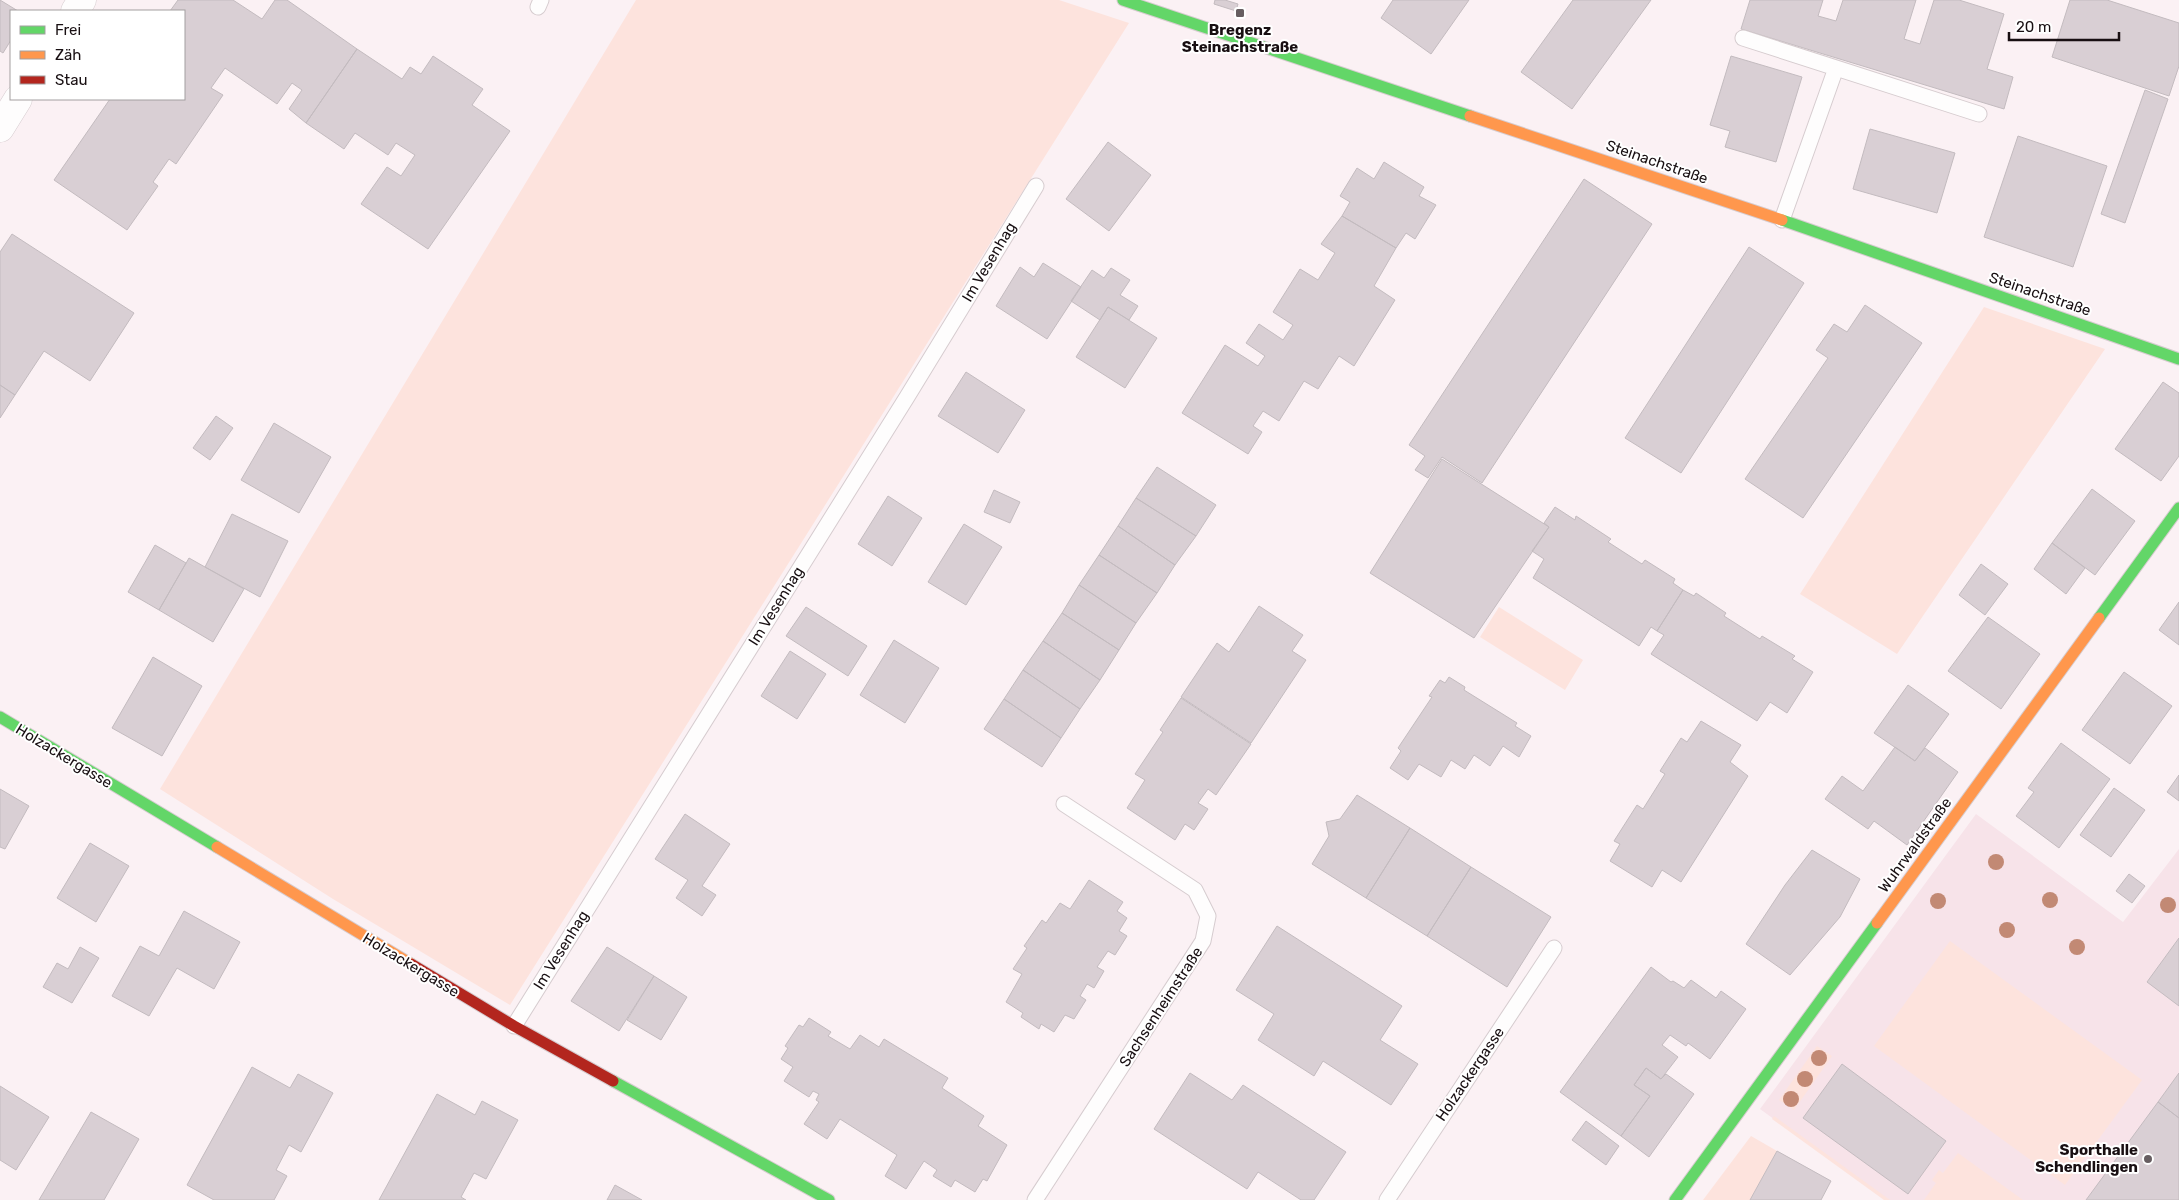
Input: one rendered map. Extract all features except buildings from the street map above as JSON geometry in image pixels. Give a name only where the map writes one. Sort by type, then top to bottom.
[{"type":"street","name":"Steinachstraße","points":[[1123,0],[1782,220],[2179,358]]},
{"type":"street","points":[[0,128],[17,100]]},
{"type":"street","name":"Wuhrwaldstraße","points":[[1675,1200],[2179,508]]},
{"type":"street","name":"Holzackergasse","points":[[0,717],[514,1026],[829,1200]]},
{"type":"lane","points":[[1743,38],[1978,114]]},
{"type":"lane","points":[[1782,220],[1836,68]]},
{"type":"lane","name":"Im Vesenhag","points":[[514,1026],[907,397],[1036,186]]},
{"type":"lane","name":"Sachsenheimstraße","points":[[1035,1200],[1203,941],[1208,916],[1195,890],[1064,804]]},
{"type":"lane","name":"Holzackergasse","points":[[1387,1200],[1554,948]]},
{"type":"shaded area","points":[[636,0],[1059,0],[1129,23],[510,1005],[333,899],[160,789]]},
{"type":"shaded area","points":[[1984,307],[2105,349],[1897,654],[1800,594]]},
{"type":"shaded area","points":[[1499,607],[1583,660],[1565,690],[1480,637]]},
{"type":"shaded area","points":[[1976,814],[2123,922],[2179,849],[2179,1200],[1886,1200],[1760,1109]]},
{"type":"shaded area","points":[[1950,941],[2142,1080],[2065,1185],[1874,1046]]},
{"type":"shaded area","points":[[1817,1046],[1832,1056],[1794,1110],[1779,1100]]},
{"type":"shaded area","points":[[1774,1116],[1890,1200],[1884,1200],[1772,1119]]},
{"type":"shaded area","points":[[1751,1136],[1777,1151],[1750,1200],[1703,1200]]},
{"type":"shaded area","points":[[1958,1153],[2023,1200],[1924,1200],[1936,1183],[1932,1180],[1939,1170],[1943,1173]]},
{"type":"traffic: fast","points":[[1123,0],[1470,116]]},
{"type":"traffic: fast","points":[[1782,220],[2179,359]]},
{"type":"traffic: fast","points":[[2099,618],[2179,508]]},
{"type":"traffic: fast","points":[[0,717],[217,847]]},
{"type":"traffic: fast","points":[[1675,1200],[1877,923]]},
{"type":"traffic: fast","points":[[613,1081],[829,1200]]},
{"type":"traffic: slow","points":[[1470,116],[1782,220]]},
{"type":"traffic: slow","points":[[1877,923],[2099,618]]},
{"type":"traffic: slow","points":[[217,847],[411,964]]},
{"type":"traffic: jam","points":[[411,964],[514,1026],[613,1081]]},
{"type":"place","name":"Bregenz Steinachstraße","points":[[1240,13]]},
{"type":"place","name":"Sporthalle Schendlingen","points":[[2148,1159]]}]
